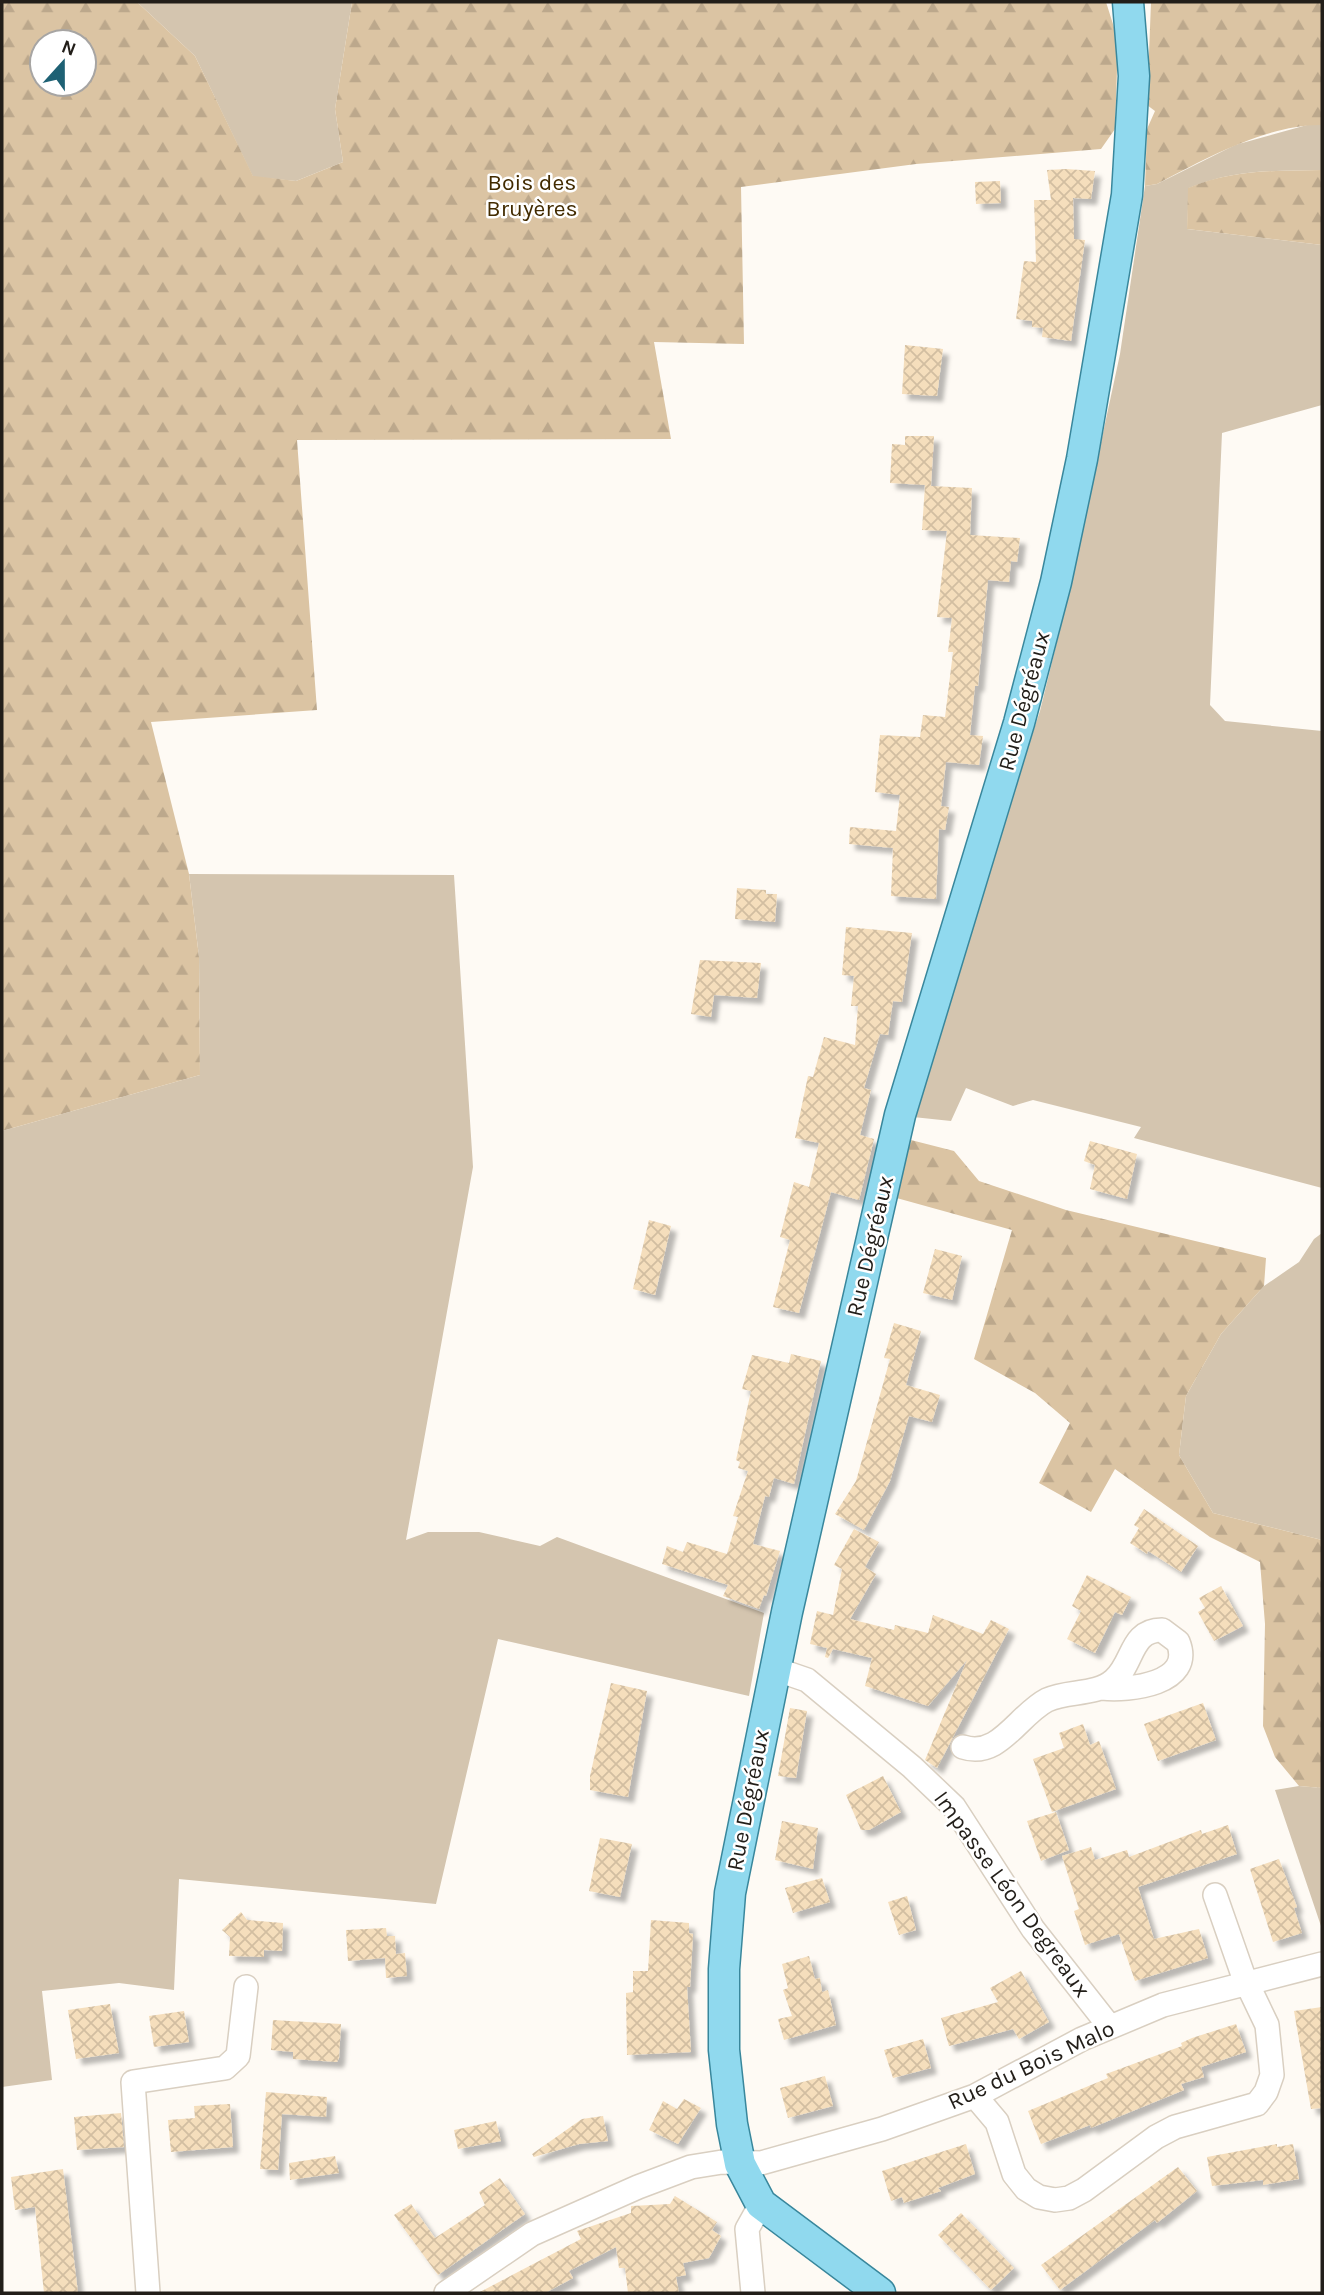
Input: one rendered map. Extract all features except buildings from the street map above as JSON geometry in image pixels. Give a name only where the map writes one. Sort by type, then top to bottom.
[{"type":"main road","name":"Rue Dégréaux","points":[[880,2293],[761,2204],[740,2164],[732,2124],[724,2050],[724,1969],[736,1858],[775,1669],[900,1115],[1015,736],[1056,582],[1082,459],[1125,213],[1134,76],[1128,2]]},
{"type":"street","name":"Impasse Léon Degreaux","points":[[775,1669],[807,1680],[912,1767],[954,1807],[1047,1948],[1110,2027]]},
{"type":"street","points":[[963,1748],[975,1751],[989,1749],[1025,1716],[1049,1699],[1102,1688]]},
{"type":"street","points":[[975,2096],[997,2122],[1014,2174],[1026,2189],[1039,2197],[1069,2198],[1156,2137],[1197,2120],[1257,2104],[1269,2084],[1272,2057],[1267,2025],[1247,1984],[1215,1895]]},
{"type":"street","name":"Rue du Bois Malo","points":[[446,2293],[532,2234],[578,2211],[691,2167],[722,2162],[761,2163],[852,2138],[975,2096],[1110,2027],[1163,2005],[1322,1964]]},
{"type":"street","points":[[148,2293],[133,2082],[225,2068],[238,2056],[246,1987]]},
{"type":"street","points":[[753,2293],[747,2230],[761,2204]]},
{"type":"shaded area","points":[[137,2],[352,2],[335,109],[343,162],[296,181],[253,177],[195,56]]},
{"type":"shaded area","points":[[1307,125],[1322,125],[1322,170],[1238,174],[1189,188],[1187,229],[1322,245],[1322,405],[1222,433],[1210,705],[1225,721],[1322,731],[1322,1188],[1134,1138],[1141,1127],[1033,1100],[1013,1106],[966,1088],[951,1121],[913,1117],[968,927],[1040,711],[1066,605],[1120,354],[1145,186],[1157,184],[1235,145]]},
{"type":"shaded area","points":[[189,874],[454,875],[473,1167],[406,1540],[428,1532],[479,1532],[540,1546],[557,1537],[764,1613],[749,1696],[498,1639],[436,1904],[179,1879],[174,1990],[119,1983],[42,1991],[52,2080],[2,2087],[2,1131],[200,1075],[199,957]]},
{"type":"shaded area","points":[[1322,1233],[1322,1540],[1213,1513],[1179,1455],[1186,1396],[1221,1334],[1264,1286],[1299,1262],[1314,1239]]},
{"type":"shaded area","points":[[1299,1786],[1322,1788],[1322,1929],[1275,1790]]},
{"type":"green space","name":"Bois des Bruyères","points":[[2,2],[137,2],[195,56],[253,176],[296,181],[343,162],[335,109],[352,2],[1106,2],[1118,40],[1115,129],[1101,149],[916,164],[741,187],[744,344],[654,342],[671,439],[297,440],[317,710],[151,722],[189,874],[199,957],[200,1075],[2,1131]]},
{"type":"green space","points":[[1151,2],[1322,2],[1322,125],[1301,126],[1258,137],[1216,154],[1157,184],[1145,186],[1147,129],[1155,111],[1147,105]]},
{"type":"green space","points":[[1322,170],[1322,245],[1187,229],[1188,188],[1238,174]]},
{"type":"green space","points":[[907,1139],[954,1151],[979,1181],[1066,1210],[1266,1258],[1264,1286],[1221,1334],[1186,1396],[1179,1455],[1213,1513],[1322,1540],[1322,1788],[1299,1786],[1275,1757],[1263,1726],[1265,1624],[1260,1562],[1210,1537],[1115,1469],[1091,1512],[1039,1483],[1070,1423],[1035,1393],[974,1359],[1012,1230],[893,1197]]}]
